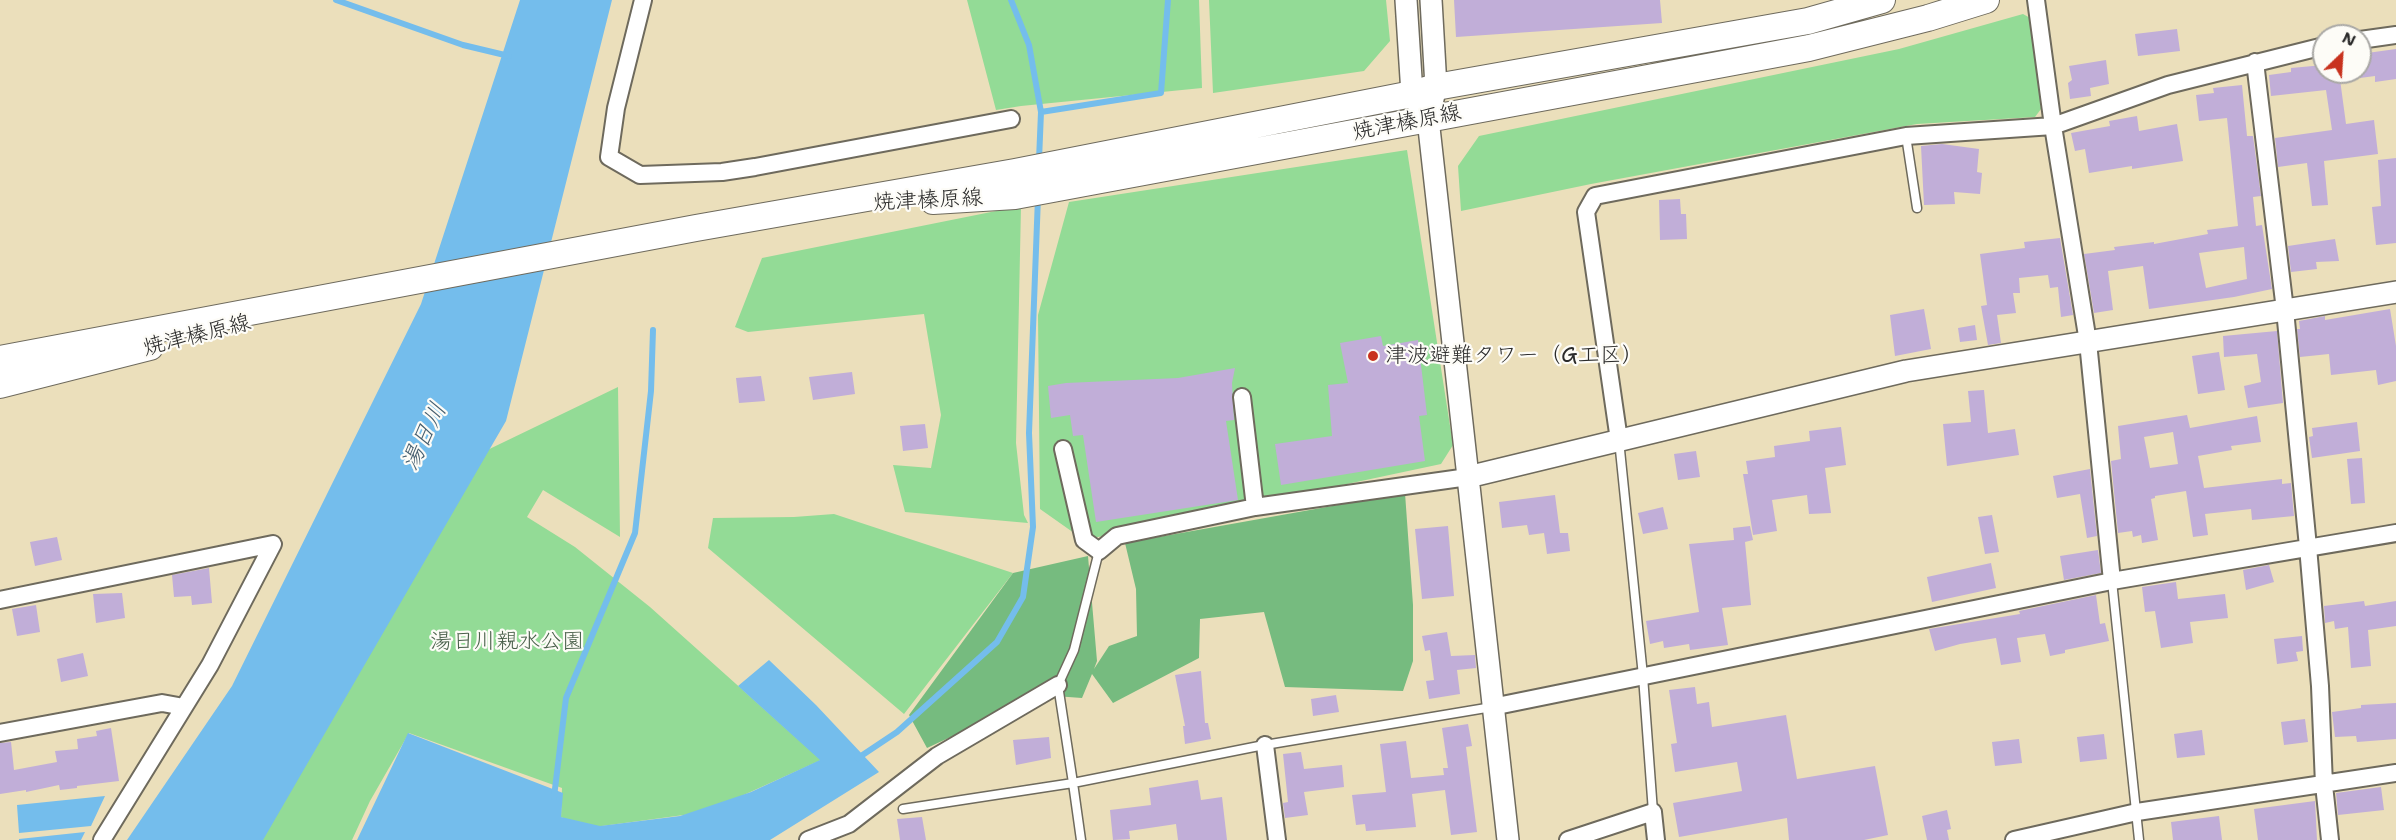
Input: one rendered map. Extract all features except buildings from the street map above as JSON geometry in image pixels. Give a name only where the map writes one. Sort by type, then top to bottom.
[{"type":"main road","name":"焼津榛原線","points":[[0,359],[696,228],[822,207],[1015,184],[1081,171],[1436,87],[1808,21],[1882,0]]},
{"type":"main road","name":"焼津榛原線","points":[[1081,171],[1428,119],[1809,48],[1928,18],[1986,0]]},
{"type":"main road","name":"焼津榛原線","points":[[0,385],[394,286]]},
{"type":"street","points":[[643,0],[616,108],[609,157],[640,175],[722,172],[1011,119]]},
{"type":"street","points":[[1406,0],[1412,94],[1428,119]]},
{"type":"street","points":[[1431,0],[1436,87],[1428,119],[1508,840]]},
{"type":"street","points":[[2036,0],[2053,126],[2088,342],[2112,581]]},
{"type":"street","points":[[2372,38],[2396,35]]},
{"type":"street","points":[[1619,440],[1586,212],[1595,196],[1906,136],[2053,126],[2168,85],[2312,49]]},
{"type":"street","points":[[2255,62],[2284,310],[2308,547],[2320,686],[2324,785],[2330,840]]},
{"type":"street","points":[[1063,450],[1084,540],[1099,551],[1118,536],[1255,507],[1468,477],[1906,371],[2396,292]]},
{"type":"street","points":[[1242,397],[1255,507]]},
{"type":"street","points":[[1492,707],[2112,581],[2396,532]]},
{"type":"street","points":[[0,600],[273,544],[210,665],[102,840]]},
{"type":"street","points":[[808,840],[849,824],[937,756],[1058,685]]},
{"type":"street","points":[[0,733],[162,703],[184,707]]},
{"type":"street","points":[[1265,745],[1277,840]]},
{"type":"street","points":[[2014,840],[2137,812],[2396,773]]},
{"type":"street","points":[[1568,840],[1653,812],[1656,840]]},
{"type":"lane","points":[[1906,136],[1917,208]]},
{"type":"lane","points":[[1619,440],[1643,676],[1653,812]]},
{"type":"lane","points":[[1082,840],[1058,685],[1074,650],[1099,551]]},
{"type":"lane","points":[[2112,581],[2139,840]]},
{"type":"lane","points":[[903,808],[1073,783],[1265,745],[1492,707]]},
{"type":"green space","points":[[967,0],[1199,0],[1202,88],[996,110]]},
{"type":"green space","points":[[1209,0],[1386,0],[1390,41],[1364,71],[1213,93]]},
{"type":"green space","points":[[2023,14],[2032,19],[2041,109],[2035,117],[1917,124],[1591,184],[1461,211],[1458,166],[1479,136],[1899,49]]},
{"type":"green space","points":[[1407,150],[1453,445],[1441,464],[1084,540],[1040,509],[1038,315],[1069,202]]},
{"type":"green space","points":[[1021,206],[1016,443],[1024,515],[1028,523],[905,512],[893,465],[931,468],[941,415],[924,314],[748,332],[735,327],[762,258]]},
{"type":"green space","name":"湯日川親水公園","points":[[618,387],[620,537],[543,490],[527,517],[575,547],[650,607],[821,760],[706,812],[587,828],[561,817],[562,788],[409,733],[370,801],[352,840],[259,840],[477,455]]},
{"type":"green space","points":[[1405,493],[1413,605],[1413,661],[1403,691],[1285,687],[1264,612],[1200,619],[1199,658],[1113,703],[1092,674],[1082,698],[1041,695],[927,748],[909,715],[1013,573],[1088,556],[1097,661],[1094,669],[1109,646],[1137,636],[1136,589],[1125,543]]},
{"type":"green space","points":[[834,514],[1013,573],[904,714],[708,548],[713,518]]},
{"type":"water","name":"湯日川","points":[[520,0],[612,0],[506,421],[263,840],[127,840],[232,686],[421,304]]},
{"type":"water","points":[[769,660],[816,705],[879,772],[770,840],[357,840],[408,733],[563,793],[561,817],[600,826],[680,816],[751,792],[820,760],[738,686]]},
{"type":"water","points":[[105,796],[91,826],[19,833],[17,805]]},
{"type":"water","points":[[85,832],[81,840],[19,840],[19,839]]},
{"type":"waterway","points":[[336,0],[463,45],[509,56]]},
{"type":"waterway","points":[[1011,0],[1029,45],[1041,112],[1039,160]]},
{"type":"waterway","points":[[1041,112],[1161,93],[1168,0]]},
{"type":"waterway","points":[[858,758],[897,732],[997,642],[1023,597],[1033,527],[1029,433],[1038,197]]},
{"type":"waterway","points":[[554,797],[566,698],[635,533],[651,391],[653,330]]},
{"type":"place","name":"津波避難タワー（G工区）","points":[[1373,356]]}]
